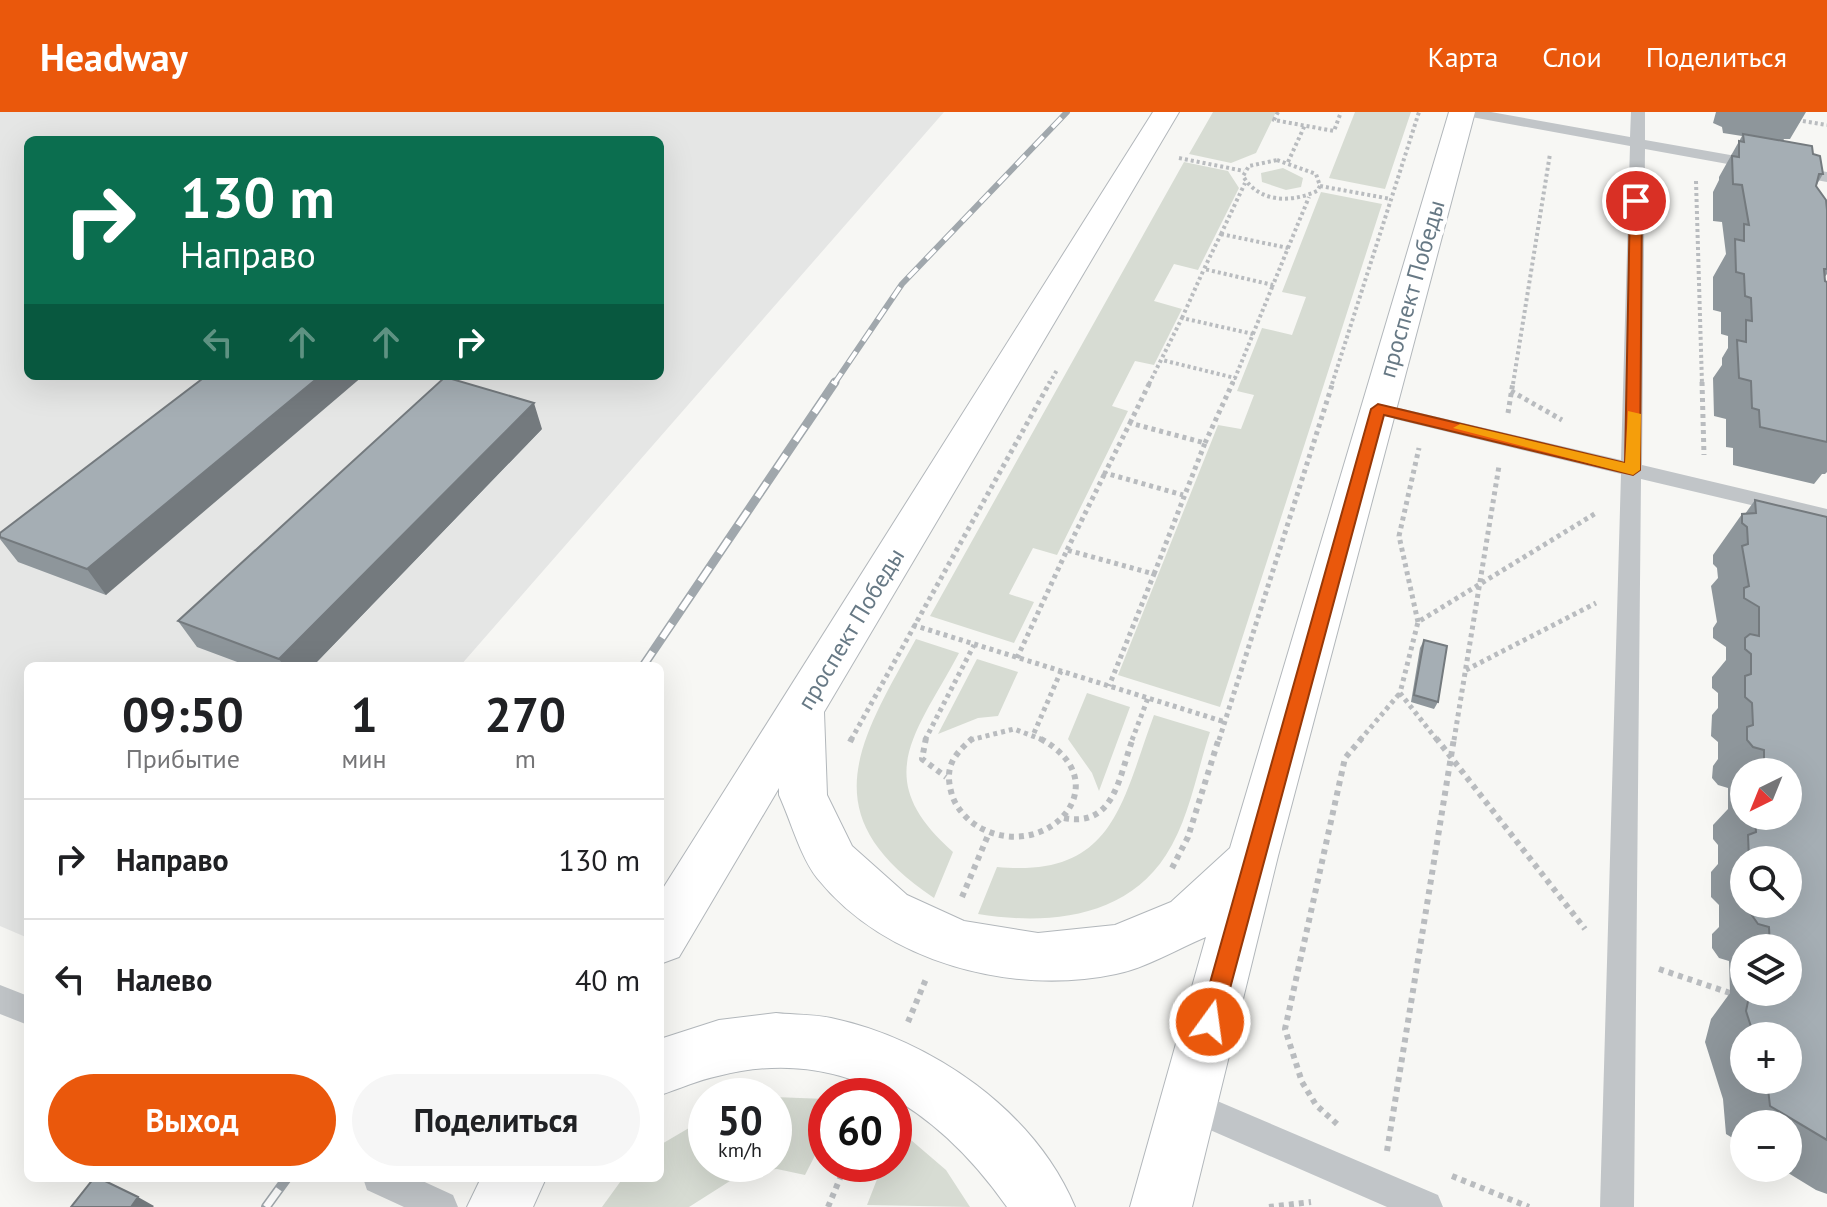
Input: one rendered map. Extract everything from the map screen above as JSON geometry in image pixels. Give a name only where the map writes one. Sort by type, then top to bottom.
[{"type":"main road","name":"проспект Победы","points":[[664,934],[1166,112]]},
{"type":"main road","name":"проспект Победы","points":[[1161,1207],[1253,856],[1464,112]]},
{"type":"main road","points":[[805,705],[798,737],[798,770],[806,803],[820,837],[842,868],[871,897],[906,922],[947,941],[992,954],[1037,960],[1083,958],[1128,950],[1168,934],[1203,913],[1232,886],[1253,856]]},
{"type":"main road","points":[[664,1066],[711,1050],[760,1042],[809,1042],[856,1052],[902,1068],[945,1093],[983,1126],[1019,1167],[1044,1207]]},
{"type":"main road","points":[[498,1207],[514,1182]]},
{"type":"lane","points":[[1464,112],[1827,177]]},
{"type":"lane","points":[[1617,1207],[1638,112]]},
{"type":"lane","points":[[1378,409],[1503,439],[1632,480],[1705,487],[1827,516]]},
{"type":"lane","points":[[0,999],[24,1009]]},
{"type":"lane","points":[[1189,1105],[1426,1207]]},
{"type":"lane","points":[[388,1182],[441,1207]]},
{"type":"path","points":[[1278,112],[1274,120],[1334,131],[1341,112]]},
{"type":"path","points":[[1164,876],[1188,837],[1419,112]]},
{"type":"path","points":[[1784,117],[1827,125]]},
{"type":"path","points":[[1288,162],[1305,125]]},
{"type":"path","points":[[1381,1188],[1554,127]]},
{"type":"path","points":[[1170,171],[1184,146]]},
{"type":"path","points":[[1695,152],[1705,487]]},
{"type":"path","points":[[1178,158],[1244,171],[1266,161],[1288,162],[1316,174],[1320,186]]},
{"type":"path","points":[[1017,658],[1245,183],[1244,171]]},
{"type":"path","points":[[1245,183],[1272,197],[1309,196]]},
{"type":"path","points":[[1320,186],[1391,199]]},
{"type":"path","points":[[1109,686],[1183,495],[1235,378],[1309,196],[1320,186]]},
{"type":"path","points":[[1221,234],[1288,248]]},
{"type":"path","points":[[1204,269],[1274,285]]},
{"type":"path","points":[[1182,318],[1253,334]]},
{"type":"path","points":[[1162,360],[1235,378]]},
{"type":"path","points":[[849,744],[1061,364]]},
{"type":"path","points":[[1130,423],[1205,443]]},
{"type":"path","points":[[1343,1128],[1323,1113],[1300,1083],[1290,1059],[1285,1029],[1345,758],[1400,693],[1418,622],[1399,536],[1420,441]]},
{"type":"path","points":[[1105,473],[1183,495]]},
{"type":"path","points":[[1418,622],[1480,584],[1632,480]]},
{"type":"path","points":[[1067,550],[1154,574]]},
{"type":"path","points":[[1465,671],[1630,586]]},
{"type":"path","points":[[913,625],[1225,722]]},
{"type":"path","points":[[946,777],[931,769],[922,759],[924,743],[974,645]]},
{"type":"path","points":[[1034,733],[1061,671]]},
{"type":"path","points":[[1400,693],[1580,925],[1623,957],[1730,993]]},
{"type":"path","points":[[1064,818],[1086,822],[1098,818],[1107,807],[1148,698]]},
{"type":"path","points":[[995,730],[1034,733],[1051,742],[1074,769],[1078,786],[1074,803],[1064,818],[1049,829],[1031,836],[1010,838],[971,824],[957,810],[948,794],[946,777],[951,760],[961,746],[976,736],[995,730]]},
{"type":"path","points":[[967,884],[989,833]]},
{"type":"path","points":[[906,1026],[930,972]]},
{"type":"path","points":[[1376,1145],[1401,1155]]},
{"type":"path","points":[[1444,1173],[1529,1207]]},
{"type":"path","points":[[828,1207],[838,1182]]},
{"type":"path","points":[[1269,1207],[1304,1200],[1317,1204]]},
{"type":"shaded area","points":[[0,112],[944,112],[463,662],[24,662],[24,936],[0,926]]},
{"type":"shaded area","points":[[1213,112],[1276,112],[1256,153],[1231,163],[1189,154]]},
{"type":"shaded area","points":[[1355,112],[1411,112],[1385,189],[1329,178]]},
{"type":"shaded area","points":[[1184,162],[1228,171],[1239,188],[1198,270],[1174,264],[1154,301],[1182,309],[1154,365],[1135,361],[1112,406],[1128,411],[1057,555],[1033,548],[1009,594],[1034,602],[1014,643],[930,616]]},
{"type":"shaded area","points":[[1283,168],[1303,178],[1301,187],[1286,190],[1262,182],[1261,173]]},
{"type":"shaded area","points":[[1321,192],[1382,204],[1220,707],[1118,675],[1218,425],[1241,429],[1254,395],[1237,391],[1262,328],[1292,335],[1306,297],[1282,292]]},
{"type":"shaded area","points":[[916,639],[959,653],[916,732],[908,755],[907,778],[912,801],[927,826],[953,852],[934,898],[896,867],[871,837],[859,807],[857,777],[864,745],[877,712]]},
{"type":"shaded area","points":[[977,659],[1018,672],[998,716],[978,718],[938,734]]},
{"type":"shaded area","points":[[1087,693],[1130,707],[1099,791],[1092,773],[1068,739]]},
{"type":"shaded area","points":[[1154,715],[1210,732],[1181,826],[1166,855],[1149,876],[1129,893],[1082,913],[1030,918],[978,914],[997,867],[1036,867],[1066,860],[1089,847],[1107,828],[1121,805]]},
{"type":"shaded area","points":[[792,1098],[808,1098],[808,1169],[805,1175],[792,1172]]},
{"type":"shaded area","points":[[688,1129],[688,1182],[728,1182],[689,1207],[602,1207],[620,1182],[664,1182],[664,1143]]},
{"type":"shaded area","points":[[912,1141],[946,1170],[970,1207],[867,1205],[876,1182],[912,1182]]},
{"type":"building","points":[[1743,134],[1812,146],[1813,154],[1820,156],[1823,174],[1819,174],[1816,186],[1826,200],[1827,210],[1827,269],[1824,269],[1827,282],[1827,442],[1760,427],[1759,410],[1752,408],[1751,381],[1739,378],[1737,340],[1746,342],[1746,320],[1752,321],[1751,298],[1745,296],[1744,274],[1736,272],[1735,239],[1744,241],[1744,224],[1749,225],[1742,185],[1733,184],[1732,156],[1739,157],[1739,141],[1744,142]]},
{"type":"building","points":[[201,380],[315,380],[87,569],[0,537],[0,533]]},
{"type":"building","points":[[442,380],[455,380],[534,403],[279,659],[178,621]]},
{"type":"building","points":[[1755,500],[1827,517],[1827,1140],[1802,1125],[1802,1110],[1777,1110],[1770,1106],[1769,1094],[1802,1094],[1802,1022],[1750,1022],[1746,1011],[1747,1006],[1802,1006],[1802,934],[1769,934],[1769,927],[1758,924],[1754,918],[1802,918],[1802,846],[1748,846],[1748,835],[1756,830],[1802,830],[1802,758],[1764,758],[1764,750],[1753,747],[1747,740],[1747,727],[1753,725],[1752,703],[1745,697],[1745,676],[1751,674],[1751,654],[1745,649],[1745,638],[1750,634],[1759,636],[1759,607],[1744,598],[1744,588],[1749,586],[1742,546],[1748,544],[1742,514],[1756,513]]},
{"type":"building","points":[[1424,640],[1447,646],[1438,702],[1414,695]]},
{"type":"building","points":[[91,1182],[107,1182],[138,1197],[131,1207],[71,1207]]},
{"type":"railway","points":[[834,384],[902,284],[1067,112]]},
{"type":"railway","points":[[646,662],[835,382]]},
{"type":"railway","points":[[266,1207],[284,1182]]},
{"type":"slow traffic","points":[[1460,428],[1633,470],[1633,414]]},
{"type":"route","points":[[1210,1022],[1253,856],[1378,409],[1633,470],[1636,201]]}]
